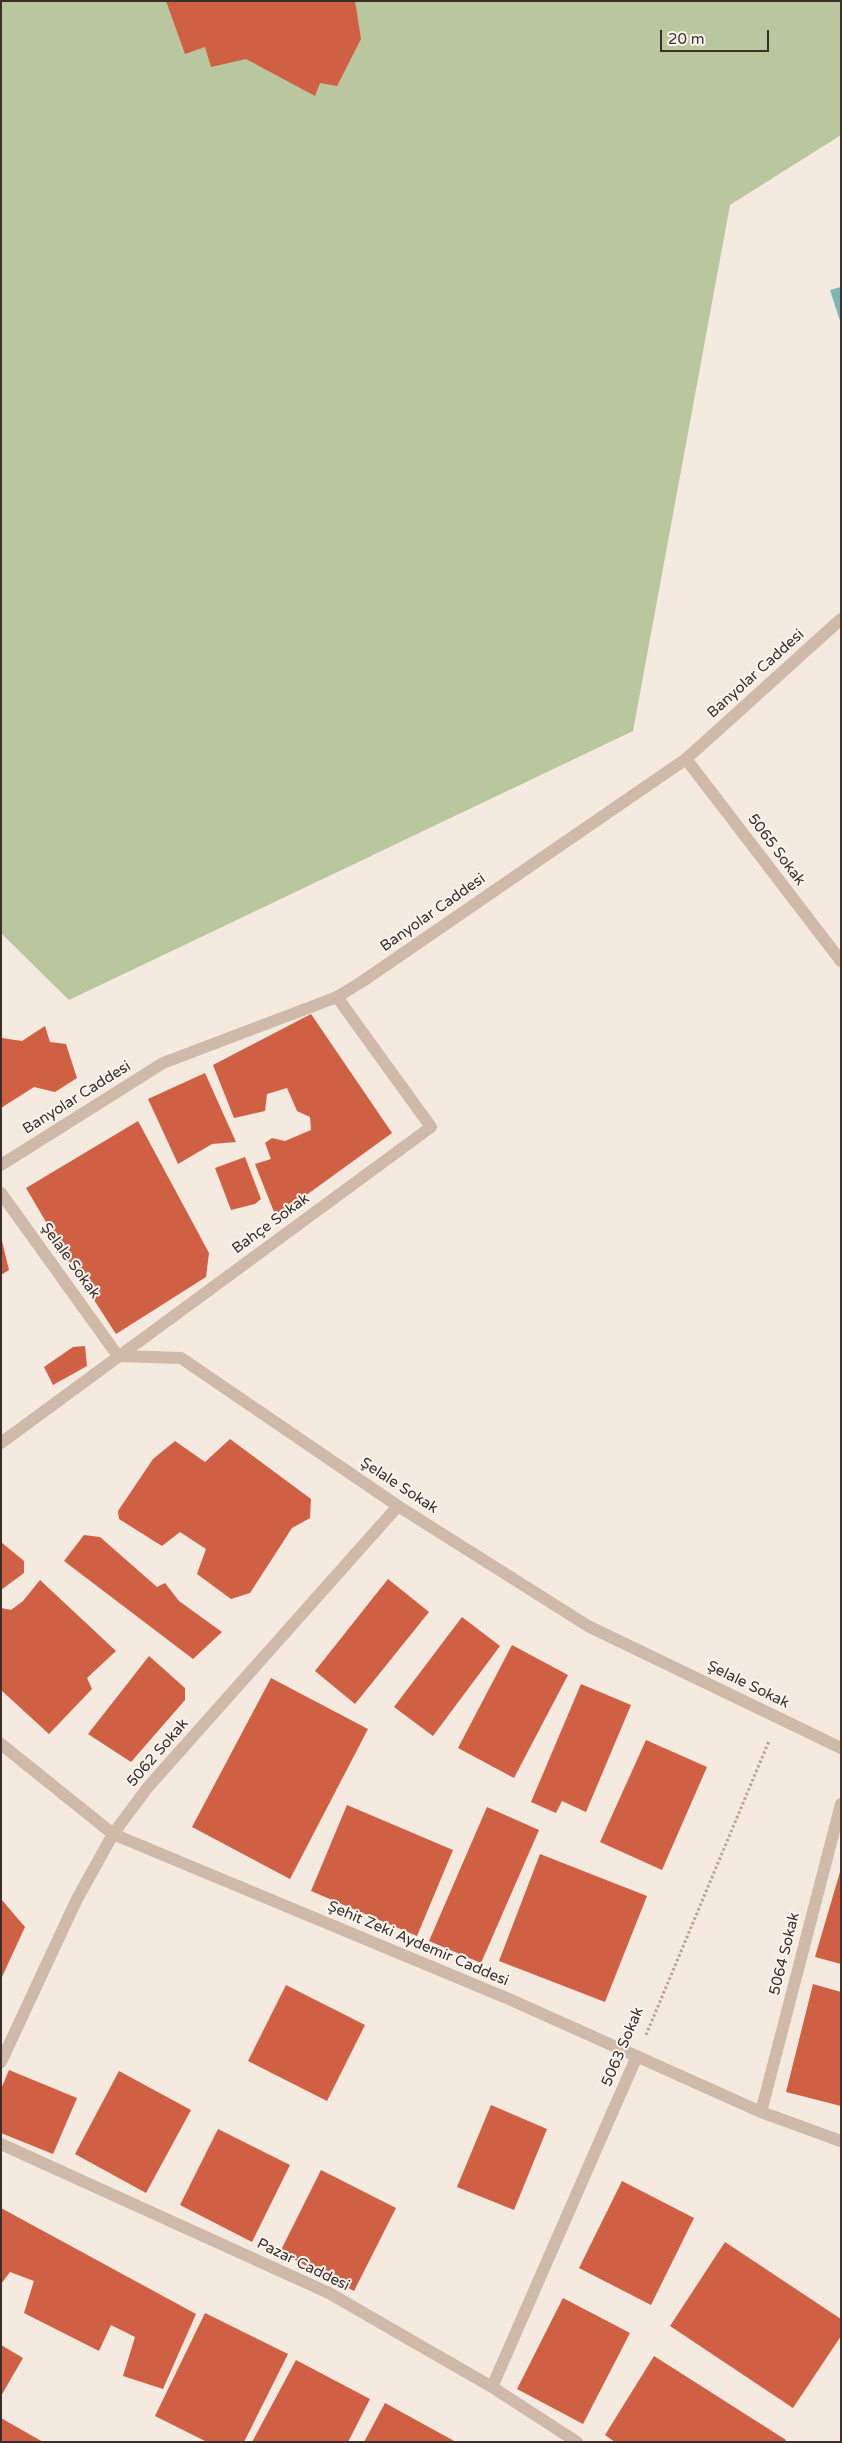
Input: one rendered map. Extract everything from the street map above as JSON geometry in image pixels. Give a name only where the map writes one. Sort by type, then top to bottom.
[{"type":"street","name":"Banyolar Caddesi","points":[[1,1165],[163,1063],[337,997],[363,981],[686,759],[841,619]]},
{"type":"street","name":"5065 Sokak","points":[[686,759],[841,961]]},
{"type":"street","name":"Bahçe Sokak","points":[[1,1443],[431,1127],[337,997]]},
{"type":"street","name":"Şelale Sokak","points":[[1,1193],[118,1356],[181,1358],[398,1506],[588,1626],[841,1748]]},
{"type":"street","name":"5062 Sokak","points":[[1,2062],[76,1901],[113,1834],[148,1787],[398,1506]]},
{"type":"street","name":"Şehit Zeki Aydemir Caddesi","points":[[1,1744],[113,1834],[509,1999],[762,2112],[841,2141]]},
{"type":"street","name":"5064 Sokak","points":[[762,2112],[841,1804]]},
{"type":"street","name":"5063 Sokak","points":[[492,2387],[637,2056]]},
{"type":"street","name":"Pazar Caddesi","points":[[1,2144],[329,2293],[492,2387],[577,2442]]},
{"type":"path","name":"5063 Sokak","points":[[637,2056],[779,1718]]},
{"type":"green space","points":[[1,1],[841,1],[841,135],[730,205],[633,731],[69,1000],[1,933]]},
{"type":"water","points":[[841,287],[841,324],[830,290]]},
{"type":"building","points":[[166,1],[355,1],[361,39],[337,86],[320,83],[315,96],[246,59],[211,67],[205,47],[185,54]]},
{"type":"building","points":[[311,1014],[392,1133],[276,1217],[255,1164],[271,1159],[265,1143],[272,1138],[285,1141],[311,1130],[310,1117],[297,1111],[287,1088],[267,1094],[265,1111],[234,1118],[213,1065]]},
{"type":"building","points":[[45,1026],[50,1042],[66,1044],[77,1078],[55,1092],[34,1087],[1,1108],[2,1038],[22,1041]]},
{"type":"building","points":[[205,1073],[236,1142],[212,1144],[178,1164],[148,1099]]},
{"type":"building","points":[[138,1121],[209,1253],[206,1277],[116,1334],[63,1252],[56,1253],[59,1244],[26,1188]]},
{"type":"building","points":[[245,1157],[261,1199],[255,1204],[231,1210],[215,1168]]},
{"type":"building","points":[[1,1237],[9,1270],[1,1275]]},
{"type":"building","points":[[85,1346],[87,1366],[53,1385],[44,1367],[73,1347]]},
{"type":"building","points":[[230,1439],[311,1499],[310,1518],[292,1528],[250,1593],[231,1599],[197,1574],[206,1549],[180,1532],[162,1546],[119,1519],[118,1511],[153,1459],[175,1441],[205,1462]]},
{"type":"building","points":[[84,1535],[100,1537],[157,1587],[165,1583],[179,1601],[222,1632],[193,1659],[64,1561]]},
{"type":"building","points":[[1,1542],[24,1561],[24,1573],[1,1590]]},
{"type":"building","points":[[388,1579],[429,1612],[355,1704],[315,1671]]},
{"type":"building","points":[[40,1580],[116,1651],[87,1678],[92,1689],[49,1734],[1,1690],[1,1608],[11,1610],[23,1601]]},
{"type":"building","points":[[462,1617],[500,1646],[433,1736],[394,1707]]},
{"type":"building","points":[[512,1645],[568,1675],[514,1778],[458,1748]]},
{"type":"building","points":[[149,1656],[185,1688],[185,1700],[131,1762],[88,1734]]},
{"type":"building","points":[[271,1678],[368,1729],[290,1879],[192,1827]]},
{"type":"building","points":[[581,1684],[631,1705],[586,1812],[562,1801],[556,1813],[531,1802]]},
{"type":"building","points":[[646,1740],[707,1767],[662,1870],[600,1842]]},
{"type":"building","points":[[347,1805],[453,1850],[417,1936],[311,1891]]},
{"type":"building","points":[[487,1807],[539,1830],[481,1963],[429,1941]]},
{"type":"building","points":[[540,1854],[647,1896],[605,2002],[499,1961]]},
{"type":"building","points":[[841,1872],[841,1964],[815,1957]]},
{"type":"building","points":[[1,1899],[25,1927],[1,1979]]},
{"type":"building","points":[[813,1984],[841,1992],[841,2106],[786,2092]]},
{"type":"building","points":[[286,1985],[365,2025],[327,2101],[248,2061]]},
{"type":"building","points":[[9,2070],[77,2098],[53,2154],[1,2133],[1,2089]]},
{"type":"building","points":[[119,2071],[191,2110],[146,2193],[75,2154]]},
{"type":"building","points":[[491,2105],[547,2129],[514,2210],[457,2187]]},
{"type":"building","points":[[218,2129],[290,2165],[252,2242],[180,2205]]},
{"type":"building","points":[[321,2170],[396,2208],[354,2291],[280,2252]]},
{"type":"building","points":[[622,2181],[694,2218],[651,2305],[579,2268]]},
{"type":"building","points":[[1,2208],[196,2314],[163,2389],[123,2376],[135,2337],[111,2325],[99,2351],[24,2313],[34,2281],[10,2272],[1,2284]]},
{"type":"building","points":[[725,2242],[841,2319],[841,2336],[793,2408],[670,2326]]},
{"type":"building","points":[[563,2298],[630,2333],[583,2424],[517,2389]]},
{"type":"building","points":[[205,2313],[288,2354],[244,2442],[207,2442],[155,2416]]},
{"type":"building","points":[[1,2345],[23,2358],[1,2396]]},
{"type":"building","points":[[654,2356],[786,2440],[785,2442],[615,2442],[605,2435]]},
{"type":"building","points":[[296,2360],[370,2399],[348,2442],[252,2442]]},
{"type":"building","points":[[385,2403],[456,2442],[364,2442]]},
{"type":"building","points":[[1,2418],[43,2442],[1,2442]]}]
